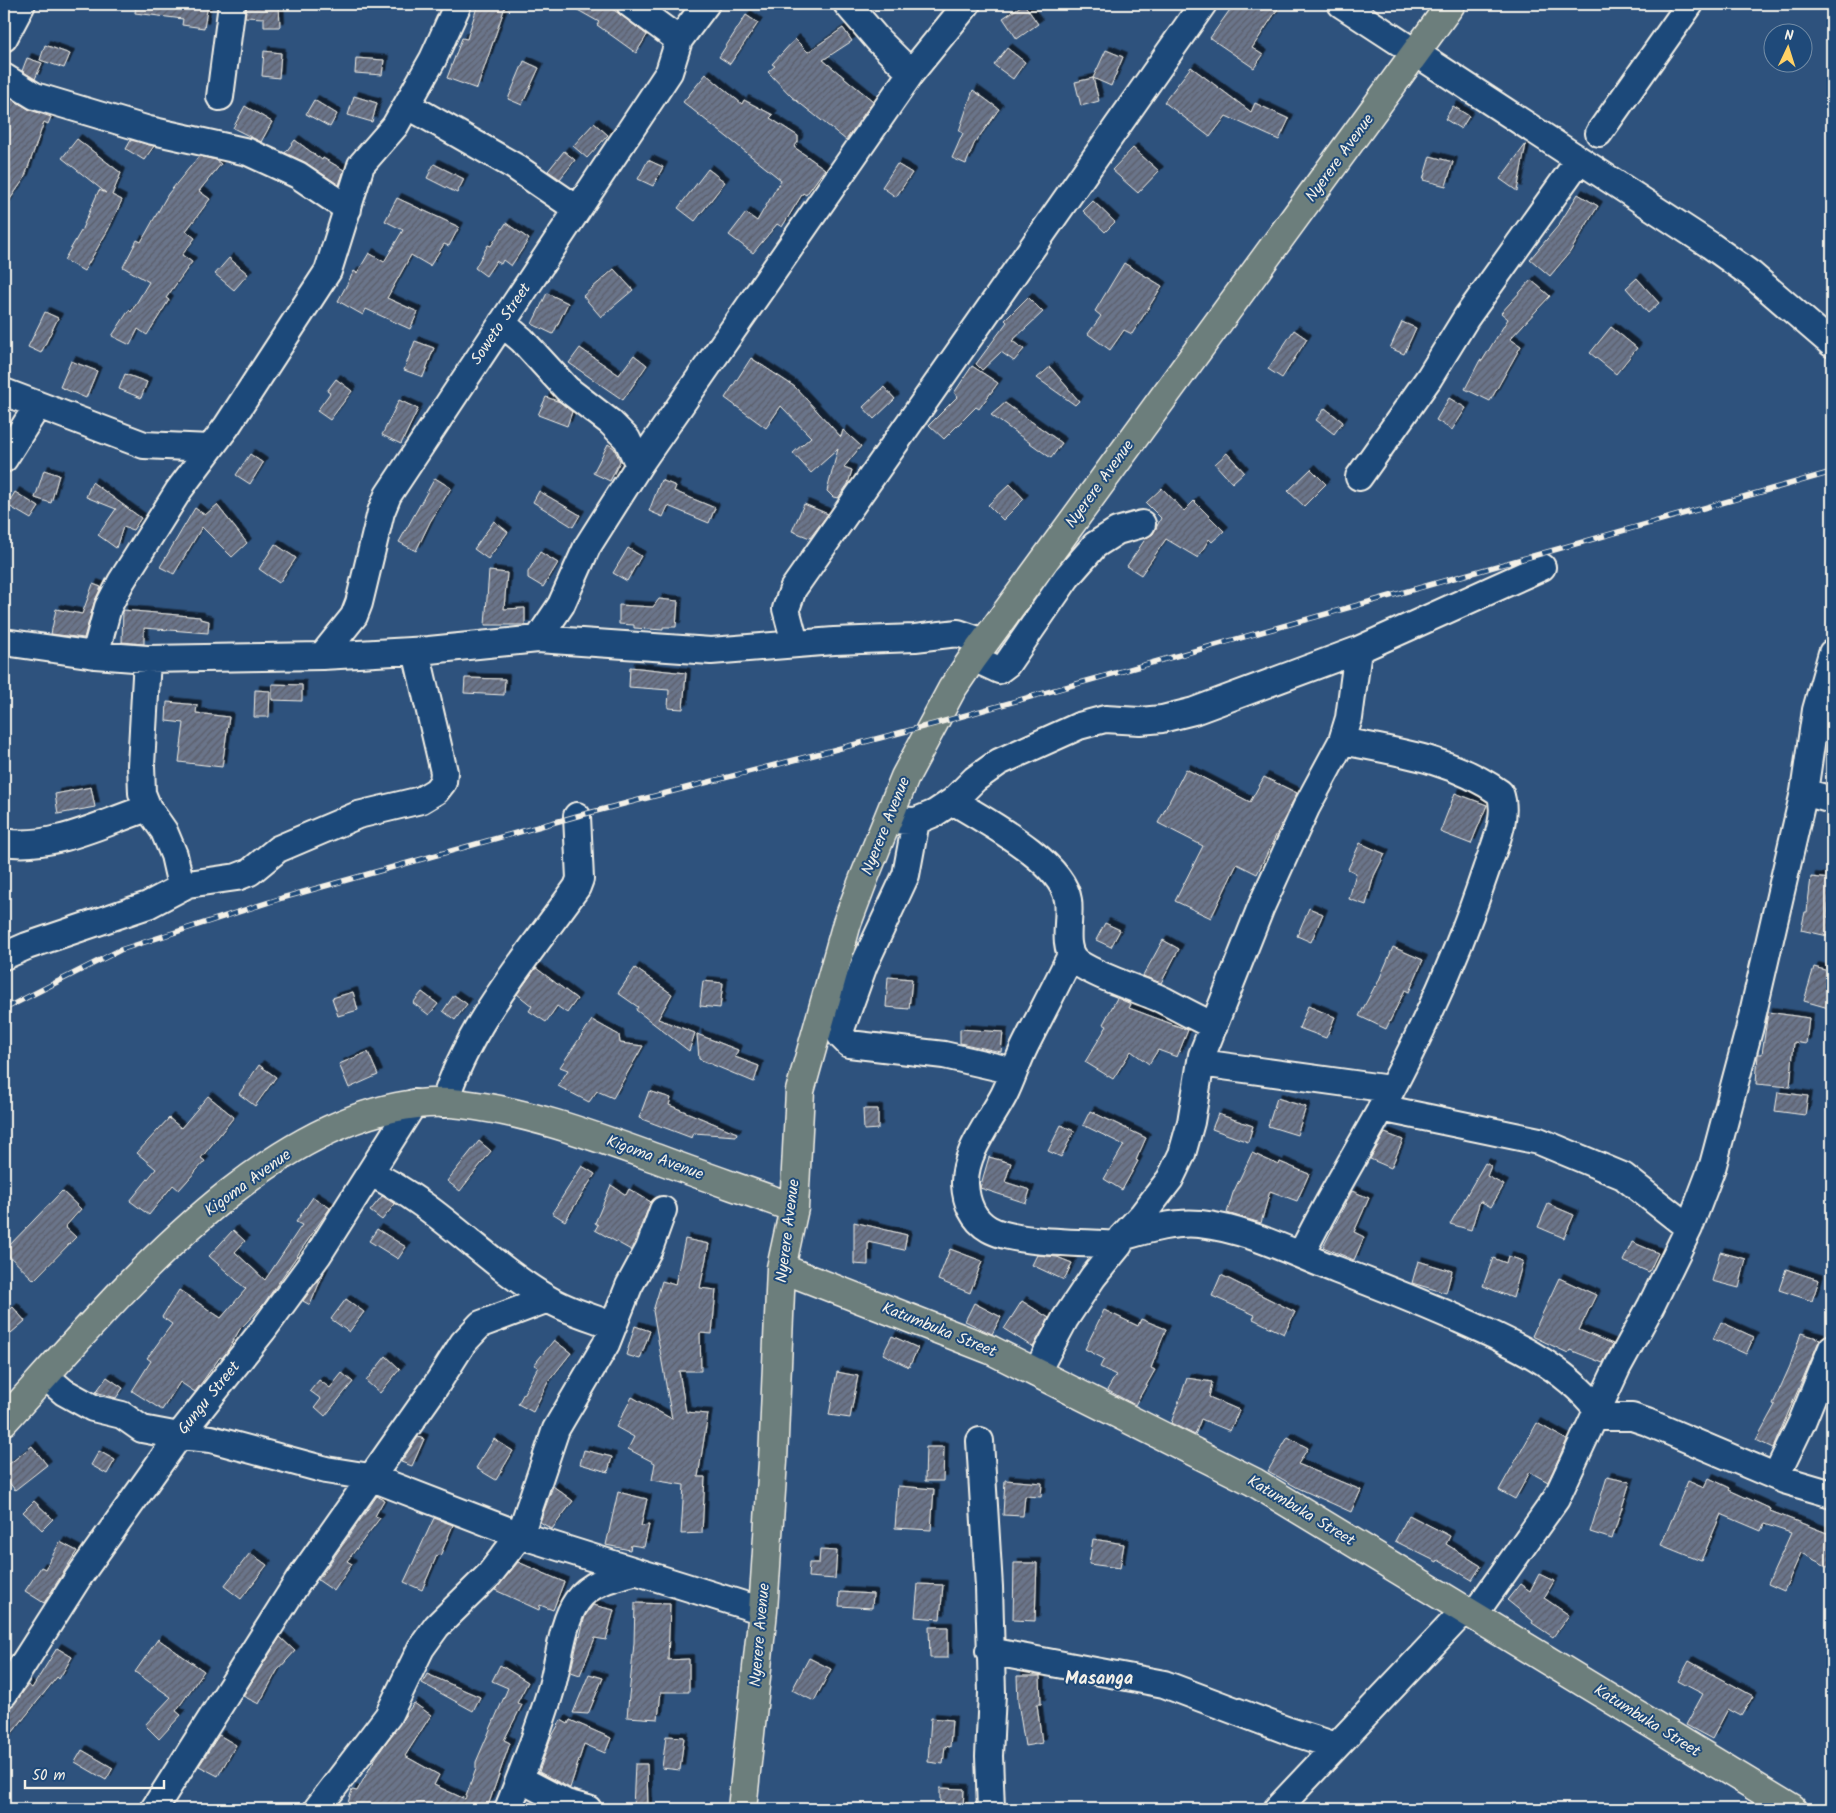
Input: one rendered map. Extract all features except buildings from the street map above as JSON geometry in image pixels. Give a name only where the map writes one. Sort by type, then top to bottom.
[{"type":"main road","name":"Nyerere Avenue","points":[[742,1809],[763,1611],[774,1461],[782,1268],[794,1208],[800,1091],[847,923],[905,777],[952,690],[978,650],[1451,4]]},
{"type":"main road","name":"Kigoma Avenue","points":[[4,1421],[130,1283],[185,1230],[230,1192],[281,1156],[327,1131],[375,1113],[414,1104],[460,1104],[519,1113],[600,1138],[794,1208]]},
{"type":"main road","name":"Katumbuka Street","points":[[782,1268],[991,1350],[1254,1482],[1792,1809]]},
{"type":"street","points":[[4,38],[22,4]]},
{"type":"street","points":[[220,97],[232,4]]},
{"type":"street","points":[[95,655],[113,595],[179,490],[227,426],[328,271],[361,165],[395,126],[433,59],[458,4]]},
{"type":"street","points":[[630,4],[679,40]]},
{"type":"street","name":"Soweto Street","points":[[322,656],[346,626],[356,609],[381,512],[388,495],[669,72],[679,40],[706,4]]},
{"type":"street","points":[[847,4],[878,40],[911,73]]},
{"type":"street","points":[[538,639],[561,605],[587,547],[639,465],[911,73],[967,4]]},
{"type":"street","points":[[795,643],[786,609],[793,589],[1203,4]]},
{"type":"street","points":[[1341,4],[1579,160],[1650,204],[1752,275],[1832,344]]},
{"type":"street","points":[[1600,134],[1690,4]]},
{"type":"street","points":[[4,77],[35,96],[149,130],[248,152],[298,175],[348,209]]},
{"type":"street","points":[[407,105],[514,166],[578,210]]},
{"type":"street","points":[[1360,477],[1429,378],[1466,318],[1579,160]]},
{"type":"street","points":[[502,323],[522,340],[567,389],[616,427],[627,439],[639,465]]},
{"type":"street","points":[[4,392],[144,445],[210,448]]},
{"type":"street","points":[[4,459],[38,405]]},
{"type":"street","points":[[4,642],[95,655],[147,659],[322,656],[416,651],[538,639],[711,651],[795,643],[888,640],[958,633],[999,670],[1007,664],[1067,577],[1096,545],[1117,531],[1142,524]]},
{"type":"street","points":[[888,820],[916,821],[935,813],[953,801],[975,779],[999,762],[1080,726],[1105,720],[1140,721],[1194,711],[1358,650],[1542,567]]},
{"type":"street","points":[[1036,1373],[1065,1319],[1093,1277],[1170,1179],[1182,1154],[1191,1122],[1201,1063],[1214,1026],[1261,907],[1306,808],[1342,741],[1349,718],[1358,650]]},
{"type":"street","points":[[4,956],[27,946],[148,906],[181,886],[237,877],[250,872],[278,849],[358,815],[421,800],[436,791],[442,782],[444,772],[416,651]]},
{"type":"street","points":[[1292,1805],[1336,1746],[1469,1613],[1556,1498],[1618,1366],[1651,1306],[1689,1228],[1713,1165],[1744,1048],[1804,792],[1816,710],[1832,653]]},
{"type":"street","points":[[147,659],[141,765],[142,793],[148,808],[164,831],[174,855],[181,886]]},
{"type":"street","points":[[1301,1256],[1329,1199],[1386,1099],[1438,994],[1463,933],[1496,841],[1503,812],[1503,801],[1500,793],[1486,783],[1439,762],[1413,754],[1342,741]]},
{"type":"street","points":[[1804,792],[1832,800]]},
{"type":"street","points":[[953,801],[1019,842],[1061,880],[1068,901],[1068,943],[1071,955],[1088,969],[1163,1000],[1214,1026]]},
{"type":"street","points":[[4,842],[20,845],[51,842],[148,808]]},
{"type":"street","points":[[444,1104],[461,1059],[487,1014],[577,887],[580,879],[577,816]]},
{"type":"street","points":[[916,821],[906,874],[864,965],[841,1029],[841,1036],[849,1044],[944,1055],[1014,1071]]},
{"type":"street","points":[[1071,955],[970,1157],[965,1183],[968,1204],[977,1220],[988,1229],[1007,1237],[1120,1241],[1184,1223],[1199,1224],[1236,1232],[1388,1289],[1483,1330],[1535,1356],[1585,1394],[1596,1414]]},
{"type":"street","points":[[1201,1063],[1386,1099],[1539,1141],[1623,1176],[1689,1228]]},
{"type":"street","name":"Gungu Street","points":[[4,1694],[78,1578],[178,1436],[274,1315],[318,1255],[414,1104]]},
{"type":"street","points":[[370,1173],[408,1193],[495,1261],[548,1299],[612,1325]]},
{"type":"street","points":[[317,1809],[388,1716],[421,1648],[437,1626],[489,1575],[520,1535],[556,1429],[606,1344],[612,1325],[629,1286],[649,1249],[664,1210]]},
{"type":"street","points":[[154,1809],[297,1582],[435,1387],[463,1343],[481,1324],[548,1299]]},
{"type":"street","points":[[1776,1476],[1802,1422],[1832,1348]]},
{"type":"street","points":[[45,1376],[64,1392],[93,1408],[122,1415],[142,1429],[178,1436],[211,1439],[326,1470],[370,1477],[520,1535],[574,1550],[634,1572],[763,1611]]},
{"type":"street","points":[[1596,1414],[1632,1417],[1776,1476],[1832,1494]]},
{"type":"street","points":[[980,1441],[989,1587],[992,1693],[989,1756],[991,1809]]},
{"type":"street","points":[[508,1809],[552,1687],[568,1619],[577,1600],[591,1588],[609,1578],[634,1572]]},
{"type":"street","points":[[990,1651],[1164,1684],[1286,1730],[1336,1746]]},
{"type":"street","points":[[520,1779],[566,1803],[588,1809]]},
{"type":"railway","points":[[4,1009],[120,950],[282,898],[577,816],[934,724],[1832,472]]},
{"type":"district","name":"Masanga","points":[[1099,1679]]}]
